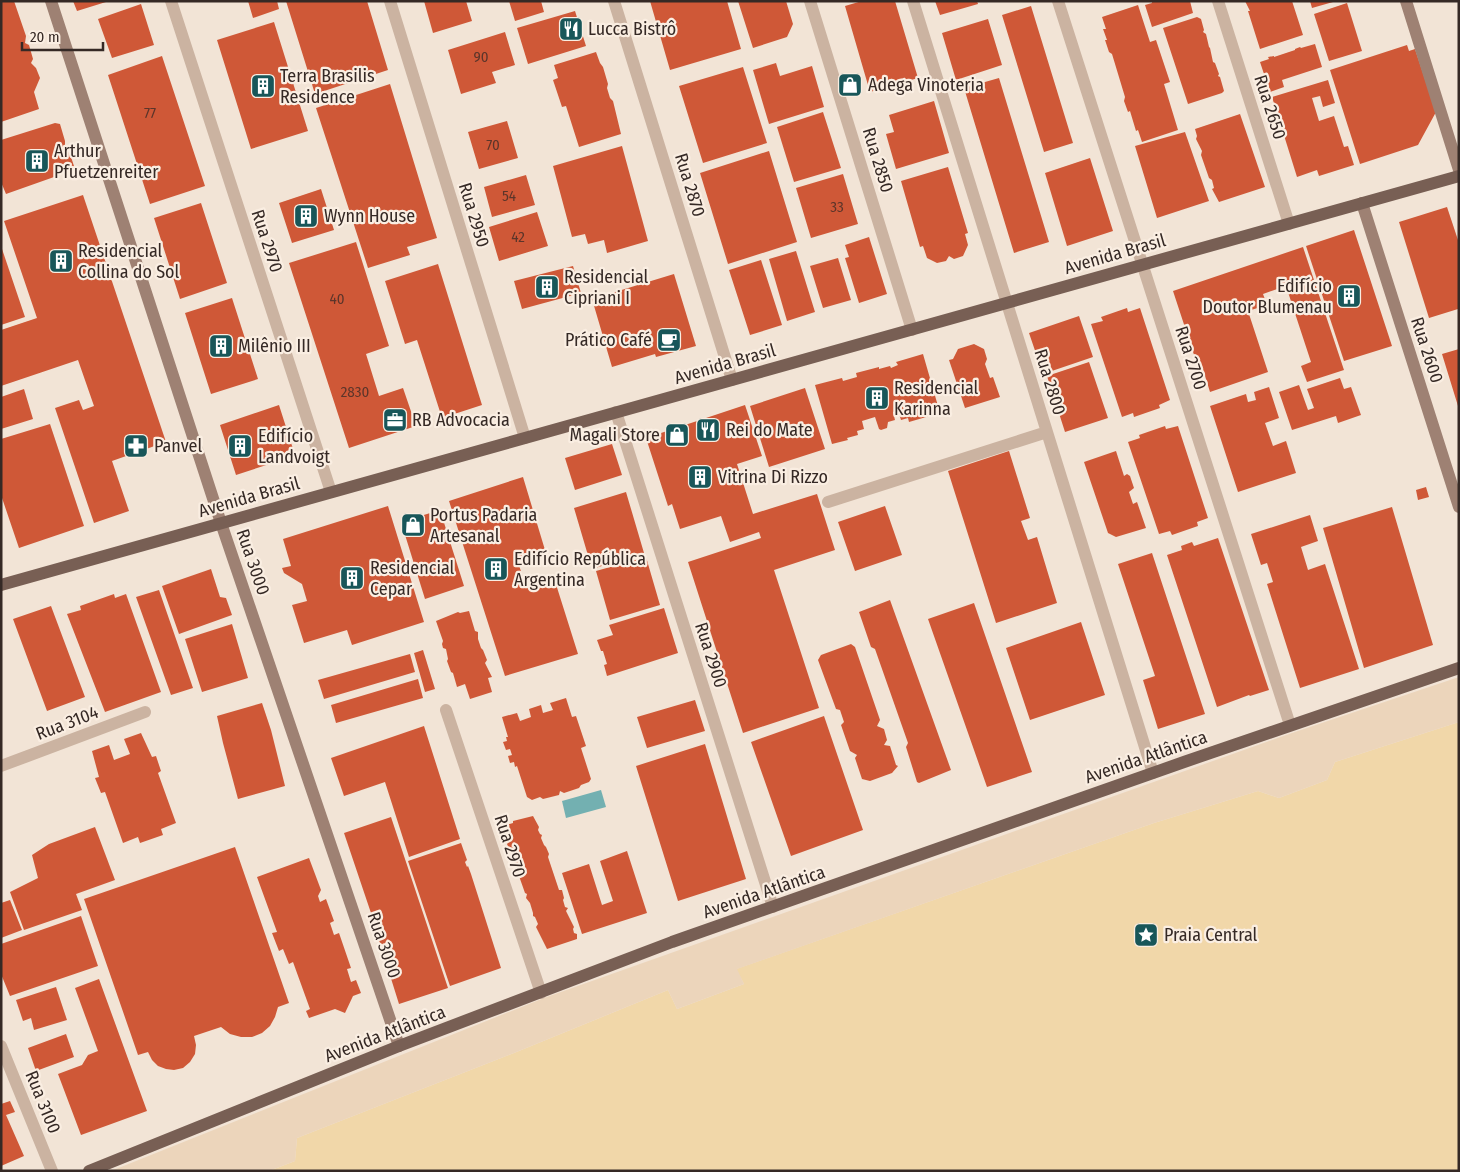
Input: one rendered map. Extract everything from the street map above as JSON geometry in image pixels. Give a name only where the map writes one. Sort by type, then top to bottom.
[{"type":"main road","name":"Rua 3000","points":[[51,1],[221,523],[399,1046]]},
{"type":"main road","points":[[1406,1],[1459,170]]},
{"type":"main road","name":"Avenida Brasil","points":[[1,586],[1459,176]]},
{"type":"main road","name":"Rua 2600","points":[[1362,203],[1459,507]]},
{"type":"main road","name":"Avenida Atlântica","points":[[90,1171],[399,1046],[672,942],[1290,725],[1459,668]]},
{"type":"street","name":"Rua 2970","points":[[171,1],[331,492]]},
{"type":"street","name":"Rua 2950","points":[[390,1],[525,438]]},
{"type":"street","name":"Rua 2870","points":[[614,1],[732,380]]},
{"type":"street","name":"Rua 2850","points":[[810,1],[912,330]]},
{"type":"street","name":"Rua 2800","points":[[913,1],[1153,773]]},
{"type":"street","name":"Rua 2700","points":[[1058,1],[1290,725]]},
{"type":"street","name":"Rua 2650","points":[[1218,1],[1289,224]]},
{"type":"street","name":"Rua 2900","points":[[616,412],[773,907]]},
{"type":"street","points":[[828,502],[1047,432]]},
{"type":"street","name":"Rua 2970","points":[[446,710],[541,993]]},
{"type":"street","name":"Rua 3104","points":[[1,766],[145,712]]},
{"type":"street","name":"Rua 3100","points":[[1,1046],[52,1171]]},
{"type":"sand","name":"Praia Central","points":[[1459,722],[1459,1171],[269,1171],[295,1161],[297,1138],[668,990],[677,1009],[744,984],[736,969],[1154,823],[1258,791],[1279,798],[1327,780],[1335,762]]},
{"type":"shaded area","points":[[1459,677],[1459,722],[1335,762],[1327,780],[1279,798],[1258,791],[1154,823],[737,969],[744,984],[677,1009],[668,990],[297,1138],[295,1161],[269,1171],[111,1171],[544,998],[1292,733]]},
{"type":"water","points":[[601,790],[606,807],[566,818],[562,801]]},
{"type":"building","points":[[1,1],[14,1],[26,36],[25,43],[29,45],[33,59],[31,63],[36,68],[40,78],[34,92],[39,109],[1,122]]},
{"type":"building","points":[[73,1],[106,1],[106,2],[77,11]]},
{"type":"building","points":[[248,1],[277,1],[279,9],[253,18]]},
{"type":"building","points":[[286,1],[367,1],[388,70],[315,94]]},
{"type":"building","points":[[424,1],[466,1],[472,21],[433,33]]},
{"type":"building","points":[[509,1],[541,1],[544,12],[515,21]]},
{"type":"building","points":[[650,1],[727,1],[741,49],[670,70]]},
{"type":"building","points":[[738,1],[786,1],[793,24],[787,37],[753,48]]},
{"type":"building","points":[[862,1],[895,1],[918,78],[870,92],[845,6]]},
{"type":"building","points":[[935,1],[977,1],[978,4],[940,15]]},
{"type":"building","points":[[1152,1],[1190,1],[1193,13],[1152,27],[1145,5],[1152,3]]},
{"type":"building","points":[[1245,1],[1292,1],[1303,35],[1260,49],[1248,11],[1250,11]]},
{"type":"building","points":[[1310,1],[1333,1],[1333,2],[1312,8]]},
{"type":"building","points":[[1347,3],[1362,51],[1329,61],[1314,14]]},
{"type":"building","points":[[141,4],[154,45],[112,58],[98,19]]},
{"type":"building","points":[[1138,5],[1150,42],[1156,40],[1170,82],[1164,84],[1178,130],[1142,142],[1124,101],[1125,97],[1112,54],[1109,52],[1105,40],[1107,40],[1103,29],[1106,29],[1102,17]]},
{"type":"building","points":[[1031,6],[1073,143],[1044,152],[1002,15]]},
{"type":"building","points":[[575,11],[586,46],[528,64],[517,28]]},
{"type":"building","points":[[1197,17],[1201,19],[1203,32],[1206,34],[1213,62],[1215,63],[1224,91],[1188,104],[1163,28]]},
{"type":"building","points":[[988,19],[1002,65],[956,80],[942,33]]},
{"type":"building","name":"Terra Brasilis Residence","points":[[274,22],[308,131],[251,149],[217,40]]},
{"type":"building","points":[[505,32],[515,65],[492,72],[496,83],[461,94],[448,50]]},
{"type":"building","points":[[1315,44],[1322,67],[1282,80],[1284,87],[1270,92],[1260,62],[1269,59],[1268,57],[1274,57],[1300,47]]},
{"type":"building","points":[[1407,45],[1409,51],[1415,49],[1436,112],[1418,145],[1360,164],[1330,70]]},
{"type":"building","points":[[596,52],[603,67],[608,84],[607,88],[613,101],[621,134],[579,147],[566,106],[562,107],[553,80],[558,78],[554,65]]},
{"type":"building","points":[[162,56],[205,186],[150,204],[108,75]]},
{"type":"building","points":[[776,63],[780,76],[812,66],[824,107],[769,124],[753,70]]},
{"type":"building","points":[[743,67],[767,143],[703,163],[679,86]]},
{"type":"building","points":[[999,78],[1049,242],[1014,253],[964,88]]},
{"type":"building","points":[[1328,80],[1335,103],[1323,107],[1320,96],[1312,98],[1319,121],[1334,116],[1344,147],[1348,146],[1354,165],[1319,176],[1317,170],[1297,177],[1272,97]]},
{"type":"building","points":[[390,84],[437,238],[407,247],[410,255],[368,268],[316,108]]},
{"type":"building","points":[[934,101],[949,153],[896,169],[886,134],[894,132],[889,115]]},
{"type":"building","points":[[823,112],[841,168],[794,182],[777,127]]},
{"type":"building","points":[[1240,114],[1265,187],[1219,202],[1212,189],[1214,188],[1212,180],[1209,178],[1201,155],[1202,151],[1196,139],[1195,129]]},
{"type":"building","points":[[507,121],[518,158],[479,169],[468,132]]},
{"type":"building","name":"Arthur Pfuetzenreiter","points":[[55,123],[60,124],[65,146],[74,166],[71,171],[6,194],[1,182],[1,140]]},
{"type":"building","points":[[1185,132],[1209,201],[1157,218],[1135,146]]},
{"type":"building","points":[[622,146],[648,241],[607,253],[604,240],[588,244],[585,234],[572,237],[553,166]]},
{"type":"building","points":[[769,151],[797,242],[728,264],[700,173]]},
{"type":"building","points":[[1090,158],[1113,231],[1067,246],[1045,173]]},
{"type":"building","points":[[948,167],[968,233],[965,234],[968,245],[963,256],[954,259],[949,256],[946,261],[937,263],[927,258],[923,246],[920,247],[901,181]]},
{"type":"building","points":[[843,174],[858,224],[811,238],[796,188]]},
{"type":"building","points":[[526,175],[535,205],[492,217],[484,187]]},
{"type":"building","name":"Wynn House","points":[[321,189],[334,230],[292,243],[279,203]]},
{"type":"building","points":[[83,195],[166,442],[112,461],[129,511],[94,523],[55,408],[79,400],[83,410],[94,406],[78,360],[1,386],[1,330],[37,318],[4,221]]},
{"type":"building","points":[[201,203],[227,283],[180,299],[154,218]]},
{"type":"building","points":[[1447,207],[1459,243],[1459,306],[1458,309],[1429,318],[1399,222]]},
{"type":"building","points":[[537,212],[548,246],[499,261],[489,227]]},
{"type":"building","name":"Edifício Doutor Blumenau","points":[[1354,230],[1392,346],[1344,361],[1306,246]]},
{"type":"building","points":[[869,237],[887,294],[859,303],[845,258],[849,257],[845,245]]},
{"type":"building","points":[[356,242],[389,346],[366,354],[379,396],[403,388],[416,426],[349,448],[289,263]]},
{"type":"building","points":[[1,246],[25,317],[1,325]]},
{"type":"building","points":[[1303,247],[1344,370],[1307,382],[1301,366],[1311,362],[1286,286],[1263,294],[1267,305],[1248,311],[1268,372],[1210,392],[1202,366],[1198,367],[1173,291]]},
{"type":"building","points":[[796,251],[815,312],[787,321],[769,259]]},
{"type":"building","points":[[838,258],[851,300],[823,308],[810,266]]},
{"type":"building","points":[[761,260],[782,325],[750,335],[729,270]]},
{"type":"building","points":[[438,264],[482,405],[442,418],[417,340],[405,344],[385,281]]},
{"type":"building","name":"Residencial Cipriani I","points":[[573,266],[581,293],[522,309],[514,281]]},
{"type":"building","points":[[674,274],[696,346],[656,357],[655,354],[612,367],[592,299]]},
{"type":"building","name":"Milênio III","points":[[232,298],[258,379],[211,394],[185,313]]},
{"type":"building","points":[[1127,308],[1128,312],[1140,308],[1170,400],[1159,405],[1160,408],[1134,417],[1133,413],[1122,417],[1091,324],[1103,321],[1101,317]]},
{"type":"building","points":[[1079,316],[1093,357],[1043,374],[1029,333]]},
{"type":"building","points":[[974,344],[984,349],[987,359],[985,364],[990,378],[993,377],[1000,397],[965,408],[949,360],[953,359],[958,349]]},
{"type":"building","points":[[1459,349],[1459,406],[1458,406],[1442,354]]},
{"type":"building","name":"Residencial Karinna","points":[[923,354],[940,413],[909,422],[908,418],[901,420],[898,410],[893,412],[895,420],[888,422],[887,428],[879,429],[875,417],[862,421],[864,429],[857,431],[858,435],[832,444],[815,385],[842,378],[843,381],[857,377],[856,373],[879,367],[879,369],[890,366],[891,368],[898,365],[896,362]]},
{"type":"building","points":[[1089,362],[1108,418],[1065,432],[1047,376]]},
{"type":"building","points":[[1340,378],[1344,389],[1351,387],[1361,415],[1338,423],[1336,416],[1292,430],[1279,392],[1299,385],[1308,410],[1314,408],[1307,389]]},
{"type":"building","points":[[1269,387],[1279,418],[1265,423],[1273,446],[1286,441],[1296,473],[1238,492],[1210,406],[1246,394],[1248,402],[1256,400],[1254,392]]},
{"type":"building","points":[[805,388],[825,449],[769,467],[750,406]]},
{"type":"building","points":[[24,389],[33,419],[1,429],[1,397]]},
{"type":"building","points":[[279,405],[293,449],[286,451],[288,458],[236,475],[220,425]]},
{"type":"building","points":[[745,405],[762,456],[737,464],[753,514],[817,494],[835,550],[774,570],[819,708],[743,733],[688,562],[761,538],[759,532],[730,542],[721,516],[680,529],[672,504],[668,506],[646,438]]},
{"type":"building","points":[[50,424],[84,526],[19,548],[1,495],[1,439]]},
{"type":"building","points":[[1165,426],[1166,429],[1178,426],[1208,518],[1197,522],[1198,526],[1172,535],[1170,531],[1159,534],[1128,442],[1140,438],[1139,435]]},
{"type":"building","points":[[612,444],[622,475],[575,490],[565,458]]},
{"type":"building","points":[[1009,451],[1030,518],[1021,521],[1028,540],[1037,537],[1057,603],[996,623],[948,471]]},
{"type":"building","points":[[1116,451],[1124,476],[1127,474],[1130,476],[1134,488],[1129,492],[1133,504],[1137,502],[1146,528],[1116,537],[1108,533],[1084,462]]},
{"type":"building","name":"Edifício República Argentina","points":[[523,477],[545,550],[517,559],[526,587],[554,578],[578,654],[505,676],[449,501]]},
{"type":"building","points":[[1426,487],[1429,497],[1418,500],[1416,490]]},
{"type":"building","points":[[626,492],[644,553],[592,569],[574,508]]},
{"type":"building","name":"Residencial Cepar","points":[[388,506],[424,622],[352,645],[347,630],[304,643],[292,605],[307,601],[302,584],[284,573],[282,568],[291,566],[283,539]]},
{"type":"building","points":[[885,506],[902,555],[855,571],[838,522]]},
{"type":"building","points":[[1392,507],[1433,645],[1364,668],[1323,528]]},
{"type":"building","points":[[440,510],[464,586],[425,599],[401,522]]},
{"type":"building","points":[[1310,515],[1318,541],[1301,547],[1308,570],[1325,564],[1359,669],[1300,688],[1267,584],[1273,582],[1267,563],[1261,565],[1251,534]]},
{"type":"building","points":[[1218,538],[1269,690],[1217,707],[1167,555],[1182,550],[1181,546],[1192,542],[1194,546]]},
{"type":"building","points":[[1152,553],[1205,714],[1158,729],[1143,680],[1155,676],[1118,564]]},
{"type":"building","points":[[646,557],[660,605],[610,620],[596,571]]},
{"type":"building","points":[[211,569],[220,597],[226,598],[232,615],[179,634],[162,586]]},
{"type":"building","points":[[159,590],[193,688],[171,695],[136,597]]},
{"type":"building","points":[[114,594],[115,598],[126,594],[161,692],[105,712],[67,614],[81,610],[80,606]]},
{"type":"building","points":[[890,600],[951,770],[919,783],[917,782],[906,747],[908,743],[875,649],[871,647],[859,612]]},
{"type":"building","points":[[974,603],[1032,772],[987,787],[928,619]]},
{"type":"building","points":[[51,606],[85,697],[47,711],[13,619]]},
{"type":"building","points":[[664,608],[678,653],[607,676],[604,665],[607,664],[597,640],[613,635],[609,625]]},
{"type":"building","points":[[469,611],[487,660],[485,663],[492,677],[488,678],[492,692],[470,699],[465,684],[457,687],[447,661],[446,649],[443,648],[443,641],[436,621],[458,612]]},
{"type":"building","points":[[1081,622],[1105,695],[1030,720],[1006,648]]},
{"type":"building","points":[[232,624],[248,678],[202,692],[185,639]]},
{"type":"building","points":[[851,644],[855,647],[880,720],[877,726],[884,729],[887,740],[884,745],[890,746],[898,766],[892,773],[870,781],[862,779],[855,758],[857,755],[850,751],[841,725],[844,722],[840,710],[836,709],[818,660],[821,655]]},
{"type":"building","points":[[423,650],[435,689],[425,692],[414,653]]},
{"type":"building","points":[[410,654],[415,672],[324,699],[318,680]]},
{"type":"building","points":[[418,679],[423,698],[336,723],[331,705]]},
{"type":"building","points":[[566,698],[572,717],[576,716],[586,746],[581,748],[591,779],[579,788],[564,793],[560,791],[559,795],[532,800],[527,797],[517,766],[515,767],[514,762],[510,763],[508,756],[512,755],[510,749],[506,750],[503,742],[507,741],[506,737],[508,737],[502,717],[517,713],[520,721],[531,717],[529,709],[541,705],[543,713],[553,710],[550,703]]},
{"type":"building","points":[[695,700],[705,731],[647,748],[637,717]]},
{"type":"building","points":[[262,703],[285,786],[238,799],[217,716]]},
{"type":"building","points":[[824,716],[863,830],[791,856],[751,742]]},
{"type":"building","points":[[424,726],[460,839],[409,857],[385,782],[344,796],[331,758]]},
{"type":"building","points":[[141,733],[152,757],[156,756],[161,771],[158,773],[176,823],[161,829],[163,835],[140,843],[138,837],[123,843],[105,792],[101,793],[95,778],[99,777],[92,751],[109,745],[114,760],[130,754],[124,739]]},
{"type":"building","points":[[705,744],[746,879],[678,901],[636,766]]},
{"type":"building","points":[[533,816],[549,854],[548,857],[559,890],[562,890],[565,907],[568,908],[566,911],[574,927],[574,933],[577,934],[577,939],[547,949],[536,927],[538,924],[533,916],[530,903],[526,898],[527,894],[519,876],[518,868],[515,866],[512,851],[510,851],[507,844],[509,842],[505,830],[502,829],[503,826],[513,823],[513,821]]},
{"type":"building","points":[[391,817],[448,988],[399,1004],[378,937],[385,935],[378,914],[372,916],[344,833]]},
{"type":"building","points":[[95,827],[115,880],[76,894],[82,910],[24,930],[10,892],[38,878],[32,855],[49,844]]},
{"type":"building","points":[[461,843],[467,860],[465,862],[471,874],[501,968],[450,986],[408,861]]},
{"type":"building","points":[[235,847],[289,1003],[278,1007],[270,1026],[262,1033],[252,1037],[230,1034],[221,1027],[194,1036],[195,1054],[190,1062],[183,1068],[166,1069],[158,1066],[148,1052],[138,1055],[84,899]]},
{"type":"building","points":[[627,851],[647,913],[582,934],[562,873],[589,864],[602,905],[613,901],[600,861]]},
{"type":"building","points":[[309,858],[321,890],[318,896],[320,902],[326,899],[334,921],[330,923],[334,935],[339,933],[351,968],[347,969],[351,982],[356,980],[361,993],[353,996],[345,1013],[335,1009],[309,1018],[306,1011],[310,1009],[293,962],[289,964],[283,949],[279,951],[272,933],[277,932],[257,877]]},
{"type":"building","points":[[10,900],[22,930],[1,938],[1,903]]},
{"type":"building","points":[[81,916],[98,966],[10,996],[1,974],[1,944]]},
{"type":"building","points":[[99,979],[147,1111],[81,1135],[58,1074],[82,1065],[88,1055],[98,1051],[75,988]]},
{"type":"building","points":[[56,987],[67,1020],[34,1030],[31,1018],[23,1021],[16,1000]]},
{"type":"building","points":[[66,1034],[74,1057],[36,1071],[28,1048]]},
{"type":"building","points":[[10,1101],[15,1112],[6,1115],[24,1156],[1,1166],[1,1104]]},
{"type":"place","name":"Lucca Bistrô","points":[[571,29]]},
{"type":"place","name":"Adega Vinoteria","points":[[850,85]]},
{"type":"place","name":"Terra Brasilis Residence","points":[[263,86]]},
{"type":"place","name":"Arthur Pfuetzenreiter","points":[[37,161]]},
{"type":"place","name":"Wynn House","points":[[306,216]]},
{"type":"place","name":"Residencial Collina do Sol","points":[[61,261]]},
{"type":"place","name":"Residencial Cipriani I","points":[[547,287]]},
{"type":"place","name":"Edifício Doutor Blumenau","points":[[1349,296]]},
{"type":"place","name":"Prático Café","points":[[669,340]]},
{"type":"place","name":"Milênio III","points":[[221,346]]},
{"type":"place","name":"Residencial Karinna","points":[[877,398]]},
{"type":"place","name":"RB Advocacia","points":[[395,420]]},
{"type":"place","name":"Rei do Mate","points":[[708,430]]},
{"type":"place","name":"Magali Store","points":[[677,435]]},
{"type":"place","name":"Panvel","points":[[136,446]]},
{"type":"place","name":"Edifício Landvoigt","points":[[240,446]]},
{"type":"place","name":"Vitrina Di Rizzo","points":[[700,477]]},
{"type":"place","name":"Portus Padaria Artesanal","points":[[413,525]]},
{"type":"place","name":"Edifício República Argentina","points":[[496,569]]},
{"type":"place","name":"Residencial Cepar","points":[[352,578]]},
{"type":"place","name":"Praia Central","points":[[1146,935]]}]
